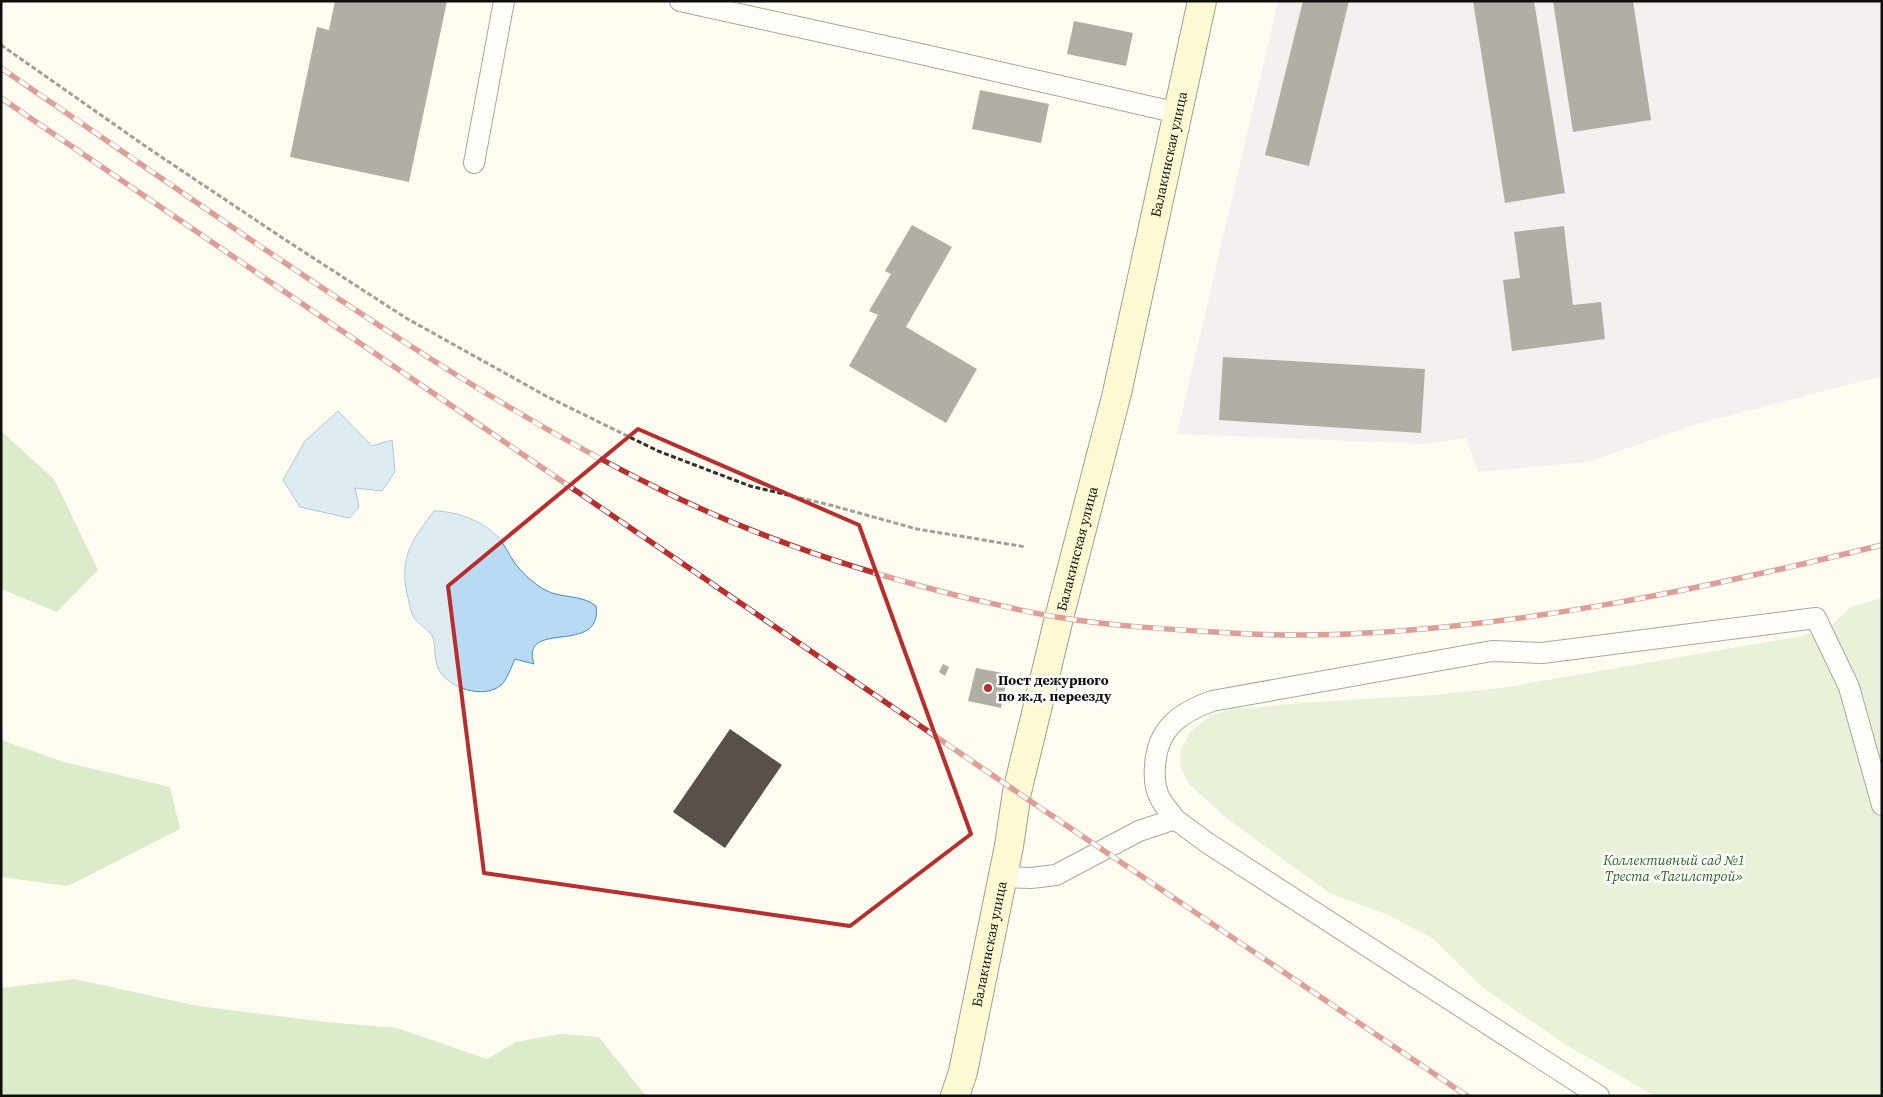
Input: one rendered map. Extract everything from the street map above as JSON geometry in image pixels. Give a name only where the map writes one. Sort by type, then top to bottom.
[{"type":"street","name":"Балакинская улица","points":[[955,1096],[963,1072],[1017,792],[1059,618],[1117,393],[1202,1]]},
{"type":"lane","points":[[474,163],[504,1]]},
{"type":"lane","points":[[680,1],[1178,113]]},
{"type":"lane","points":[[1599,1096],[1206,842],[1175,819],[1161,800],[1154,779],[1156,752],[1163,735],[1175,720],[1193,708],[1212,701],[1492,651],[1542,653],[1816,618],[1849,687],[1882,805]]},
{"type":"lane","points":[[1002,877],[1031,878],[1056,875],[1139,832],[1175,819]]},
{"type":"path","points":[[1,45],[281,237],[406,318],[470,355],[658,451],[750,486],[830,505],[916,529],[1026,548]]},
{"type":"highlighted area","points":[[638,429],[859,525],[971,834],[850,926],[484,873],[448,586]]},
{"type":"shaded area","points":[[1278,1],[1882,1],[1882,376],[1697,424],[1588,462],[1478,472],[1466,438],[1425,444],[1177,434]]},
{"type":"green space","points":[[1,431],[54,479],[98,570],[57,612],[1,589]]},
{"type":"green space","name":"Коллективный сад №1 Треста «Тагилстрой»","points":[[1882,598],[1882,1096],[1655,1096],[1563,1043],[1482,987],[1432,938],[1386,914],[1331,894],[1225,817],[1190,785],[1181,769],[1180,751],[1190,732],[1211,715],[1238,708],[1434,695],[1501,688],[1802,636],[1833,624],[1851,607]]},
{"type":"green space","points":[[1,740],[64,762],[170,787],[180,829],[68,886],[1,877]]},
{"type":"green space","points":[[74,979],[198,1006],[326,1022],[397,1028],[487,1059],[516,1042],[560,1034],[599,1037],[646,1096],[1,1096],[1,988]]},
{"type":"water","points":[[338,411],[372,446],[392,440],[395,472],[382,491],[355,488],[359,507],[349,518],[300,507],[283,480],[305,441]]},
{"type":"water","points":[[434,511],[459,515],[476,521],[491,530],[504,545],[517,566],[536,584],[551,593],[578,598],[596,606],[595,621],[587,630],[576,635],[549,639],[538,643],[533,650],[534,664],[515,659],[505,680],[494,689],[485,691],[466,690],[449,681],[438,668],[433,638],[413,616],[405,581],[406,558],[414,540]]},
{"type":"building","points":[[335,1],[447,1],[409,182],[290,157],[317,27],[329,30]]},
{"type":"building","points":[[1303,1],[1349,1],[1309,166],[1265,155]]},
{"type":"building","points":[[1473,1],[1534,1],[1565,193],[1505,203]]},
{"type":"building","points":[[1553,1],[1633,1],[1651,120],[1573,132]]},
{"type":"building","points":[[1074,21],[1133,33],[1126,66],[1067,54]]},
{"type":"building","points":[[980,90],[1049,104],[1041,143],[972,129]]},
{"type":"building","points":[[912,225],[952,247],[906,327],[977,369],[946,423],[849,366],[878,315],[869,311],[891,274],[885,271]]},
{"type":"building","points":[[1564,226],[1573,305],[1601,302],[1605,339],[1512,351],[1503,280],[1520,278],[1514,232]]},
{"type":"building","points":[[1223,357],[1425,369],[1421,433],[1219,420]]},
{"type":"building","points":[[943,664],[949,667],[945,676],[939,672]]},
{"type":"building","name":"Пост дежурного по ж.д. переезду","points":[[976,668],[1008,674],[1001,708],[968,701]]},
{"type":"building","points":[[730,729],[782,765],[725,848],[673,812]]},
{"type":"railway","points":[[1,68],[352,308],[450,371],[551,432],[655,487],[730,521],[806,551],[923,587],[1025,611],[1082,621],[1177,630],[1248,634],[1348,634],[1416,630],[1483,623],[1617,603],[1750,576],[1882,545]]},
{"type":"railway","points":[[1,98],[1017,792],[1467,1096]]},
{"type":"place","name":"Пост дежурного по ж.д. переезду","points":[[988,688]]}]
